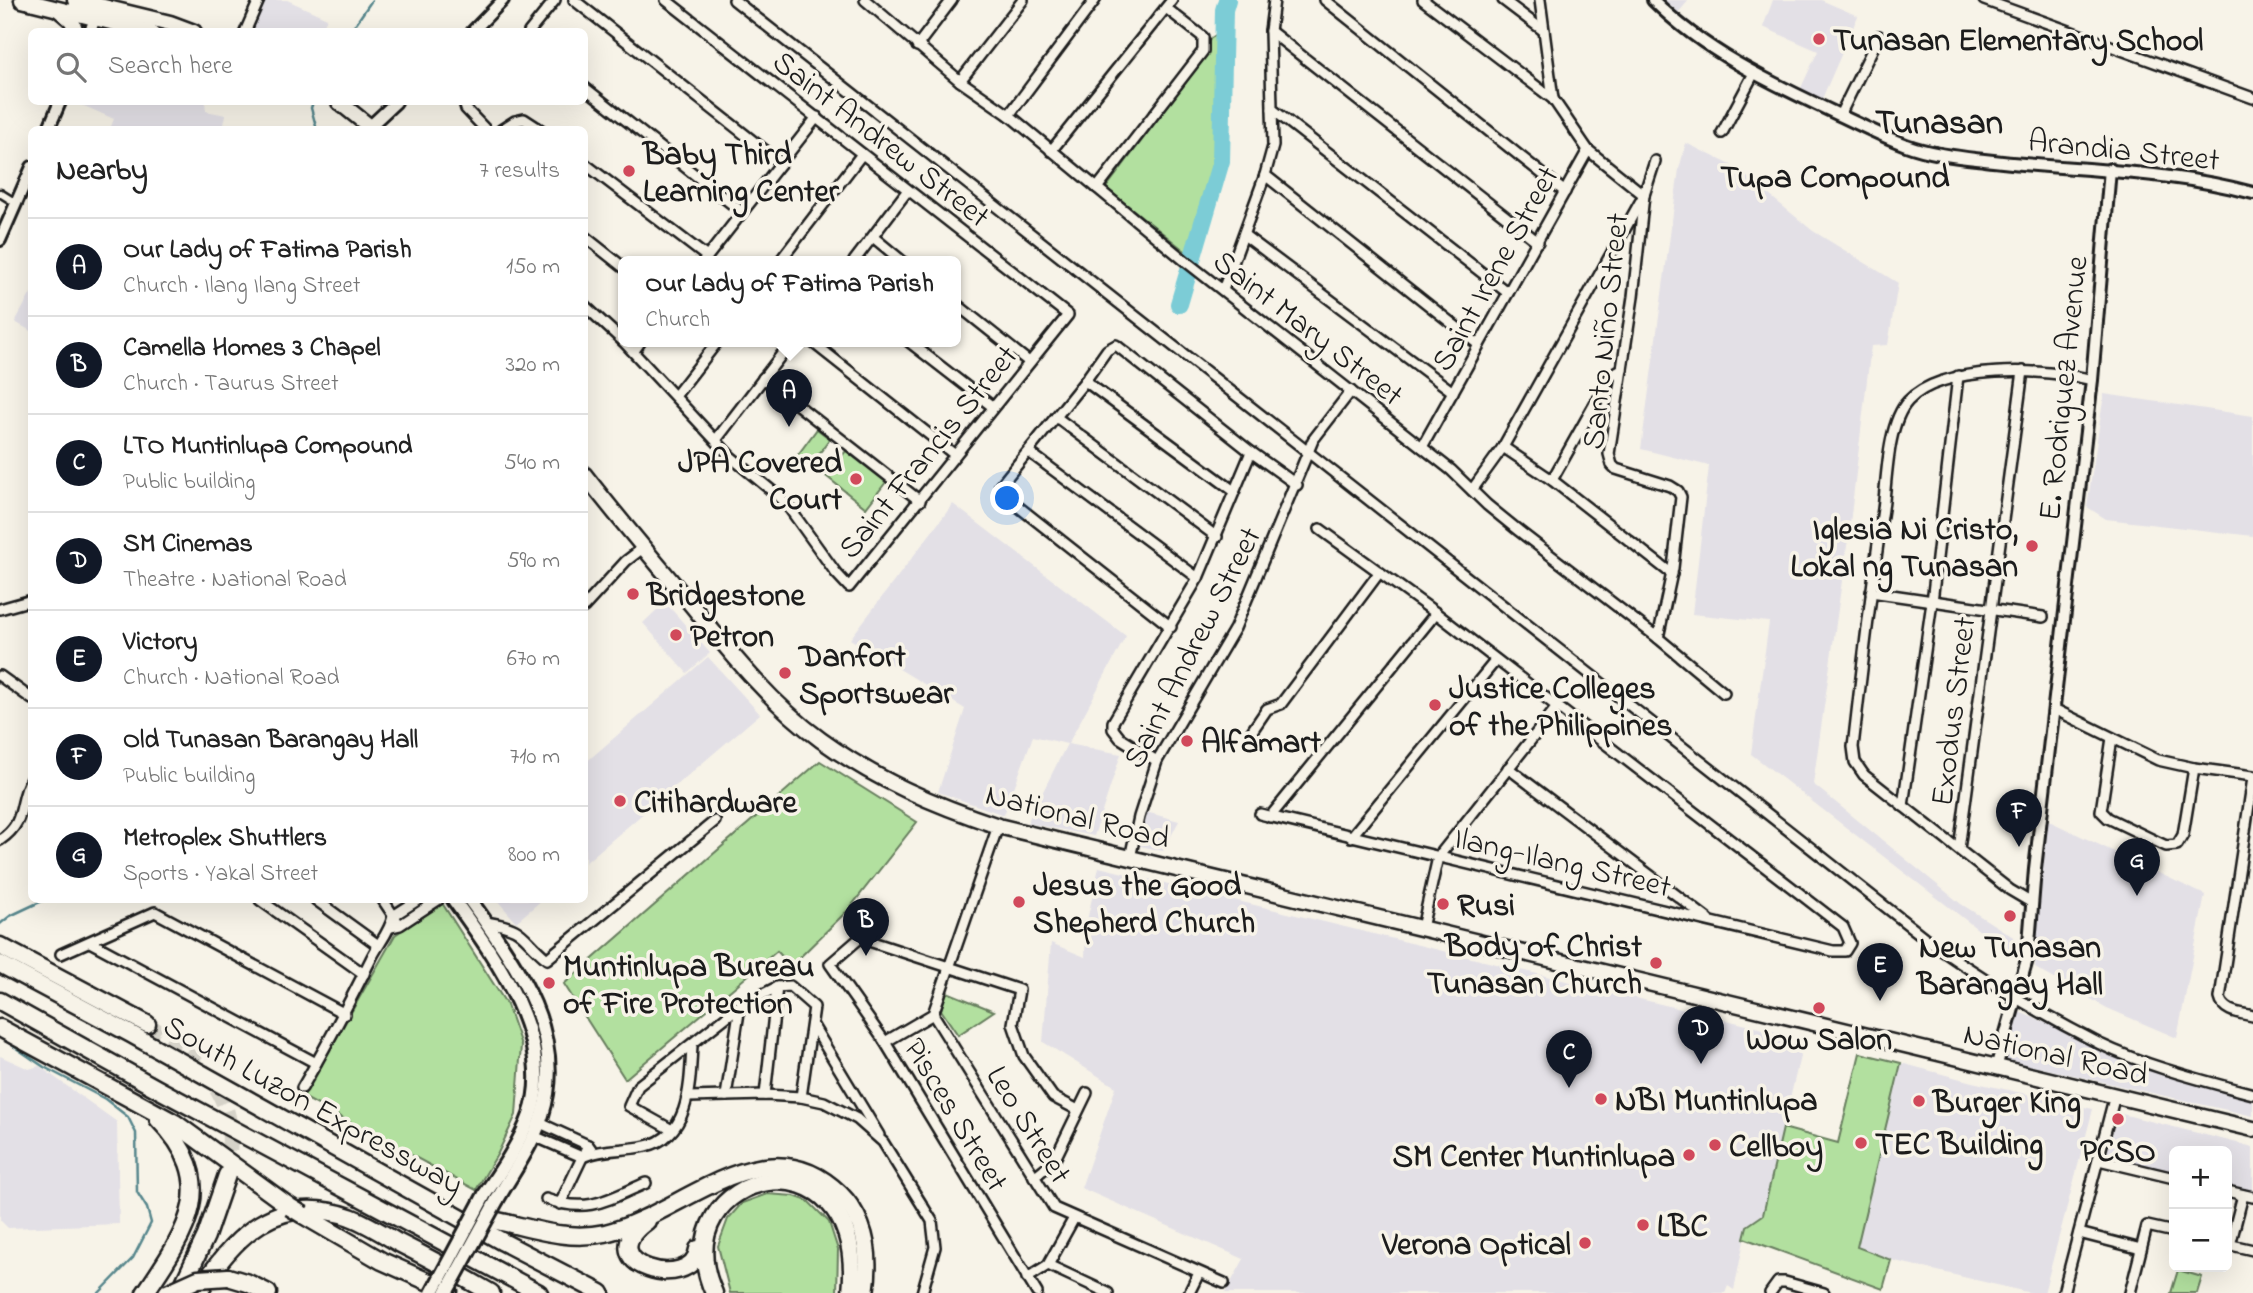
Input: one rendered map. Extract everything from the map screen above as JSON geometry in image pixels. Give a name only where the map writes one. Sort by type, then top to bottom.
[{"type":"highway","points":[[22,0],[58,9],[170,23],[183,28]]},
{"type":"highway","points":[[75,0],[98,14],[136,28]]},
{"type":"highway","points":[[58,9],[72,21],[75,28]]},
{"type":"highway","points":[[127,28],[132,27]]},
{"type":"highway","points":[[342,105],[366,126]]},
{"type":"highway","name":"National Road","points":[[588,479],[762,687],[819,739],[899,788],[937,805],[998,826],[2253,1129]]},
{"type":"highway","points":[[0,946],[147,1024]]},
{"type":"highway","name":"South Luzon Expressway","points":[[0,964],[601,1293]]},
{"type":"highway","name":"South Luzon Expressway","points":[[0,1001],[539,1293]]},
{"type":"highway","points":[[0,1028],[189,1132],[296,1211],[382,1261],[453,1293]]},
{"type":"highway","points":[[144,1105],[182,1148],[189,1168],[192,1191],[189,1218],[182,1235],[145,1293]]},
{"type":"highway","points":[[453,1214],[576,1236],[617,1229],[728,1177],[760,1166],[781,1165],[808,1172],[827,1183],[842,1195],[860,1222],[868,1259],[865,1293]]},
{"type":"highway","points":[[179,1293],[206,1236],[227,1175]]},
{"type":"highway","points":[[669,1206],[636,1231],[628,1248],[629,1259],[638,1273],[658,1284],[676,1282],[691,1273],[697,1261],[698,1240],[704,1220],[714,1208],[744,1188],[771,1181],[794,1183],[818,1193],[837,1212],[847,1231],[853,1266],[851,1293]]},
{"type":"highway","points":[[714,1293],[707,1274],[705,1245],[715,1217],[728,1199]]},
{"type":"highway","points":[[198,1293],[225,1254],[251,1228],[284,1213],[314,1210],[358,1221],[491,1293]]},
{"type":"highway","points":[[167,1293],[198,1279],[228,1277],[255,1285],[268,1293]]},
{"type":"main road","points":[[446,1293],[530,1114],[536,1080],[528,1027],[517,999],[493,955],[456,903]]},
{"type":"main road","points":[[432,1293],[491,1197],[534,1136],[540,1123],[549,1080],[549,1053],[543,1023],[530,991],[472,903]]},
{"type":"street","points":[[247,28],[260,0]]},
{"type":"street","points":[[476,28],[503,0]]},
{"type":"street","points":[[532,28],[555,0]]},
{"type":"street","points":[[574,0],[781,163]]},
{"type":"street","name":"Saint Andrew Street","points":[[666,0],[1068,315]]},
{"type":"street","points":[[734,0],[1934,945],[1976,974],[2102,1045],[2205,1081],[2253,1094]]},
{"type":"street","points":[[917,47],[952,0]]},
{"type":"street","points":[[960,81],[1023,0]]},
{"type":"street","points":[[1009,115],[1095,0]]},
{"type":"street","points":[[1223,290],[1273,146],[1270,31],[1274,0]]},
{"type":"street","points":[[1325,0],[1565,192]]},
{"type":"street","name":"Santo Niño Street","points":[[1423,0],[1553,99],[1588,150],[1644,195],[1610,460],[1612,465],[1621,471],[1670,486],[1681,497],[1672,574],[1658,638]]},
{"type":"street","points":[[1503,0],[1544,31]]},
{"type":"street","points":[[1539,0],[1553,99]]},
{"type":"street","name":"Arandia Street","points":[[1653,0],[1698,38],[1754,73],[1906,145],[1985,160],[2110,169],[2220,184],[2253,193]]},
{"type":"street","points":[[1984,0],[2253,98]]},
{"type":"street","name":"Saint Mary Street","points":[[870,1],[917,47],[1009,115],[1184,260],[1422,447],[1518,531],[1658,638],[1724,693]]},
{"type":"street","points":[[1051,150],[1169,4],[1203,37],[1203,51],[1097,188]]},
{"type":"street","points":[[1270,31],[1538,242]]},
{"type":"street","points":[[1840,115],[1879,36]]},
{"type":"street","points":[[1722,133],[1754,73]]},
{"type":"street","points":[[588,90],[742,212]]},
{"type":"street","points":[[50,126],[59,105]]},
{"type":"street","points":[[368,126],[393,105]]},
{"type":"street","points":[[465,105],[482,126]]},
{"type":"street","points":[[1272,109],[1508,293]]},
{"type":"street","points":[[708,256],[817,117]]},
{"type":"street","points":[[507,126],[524,119],[535,126]]},
{"type":"street","name":"Saint Irene Street","points":[[1422,447],[1588,150]]},
{"type":"street","points":[[784,256],[862,154]]},
{"type":"street","points":[[1472,490],[1503,447],[1644,195],[1655,162]]},
{"type":"street","points":[[588,166],[702,256]]},
{"type":"street","name":"E. Rodriguez Avenue","points":[[1996,1068],[2028,956],[2053,709],[2092,380],[2110,169]]},
{"type":"street","points":[[1265,175],[1479,345]]},
{"type":"street","points":[[0,240],[28,176]]},
{"type":"street","points":[[858,256],[908,190]]},
{"type":"street","points":[[0,193],[16,202]]},
{"type":"street","points":[[1244,235],[1453,392]]},
{"type":"street","points":[[873,237],[896,256]]},
{"type":"street","points":[[588,239],[618,263]]},
{"type":"street","points":[[961,308],[1029,362]]},
{"type":"street","name":"Saint Francis Street","points":[[588,309],[618,336]]},
{"type":"street","name":"Saint Francis Street","points":[[630,347],[731,457],[790,509],[849,587],[1068,315]]},
{"type":"street","points":[[1000,485],[1029,452],[1107,350],[1116,345],[1297,485]]},
{"type":"street","points":[[634,351],[637,347]]},
{"type":"street","points":[[676,395],[713,347]]},
{"type":"street","points":[[716,440],[787,347]]},
{"type":"street","points":[[819,347],[955,454]]},
{"type":"street","points":[[916,347],[993,407]]},
{"type":"street","points":[[1552,480],[1611,375],[1622,369]]},
{"type":"street","points":[[2032,903],[2010,890],[1864,775],[1853,755],[1871,592],[1894,431],[1899,415],[1916,394],[1958,376],[2023,371],[2068,374],[2092,380]]},
{"type":"street","name":"Exodus Street","points":[[1959,849],[2023,371]]},
{"type":"street","points":[[1903,806],[1932,602],[1958,376]]},
{"type":"street","points":[[764,378],[920,501]]},
{"type":"street","points":[[1085,381],[1234,491]]},
{"type":"street","name":"Saint Andrew Street","points":[[1130,858],[1139,817],[1157,761],[1235,628],[1297,485],[1313,440],[1351,391]]},
{"type":"street","points":[[1056,417],[1217,537]]},
{"type":"street","points":[[1503,447],[1552,480],[1672,574]]},
{"type":"street","points":[[1029,452],[1198,578]]},
{"type":"street","points":[[1157,761],[1119,738],[1112,729],[1113,722],[1198,578],[1251,452]]},
{"type":"street","points":[[1015,504],[1171,627]]},
{"type":"street","points":[[1320,528],[1557,707],[1437,857],[1422,928]]},
{"type":"street","points":[[588,603],[626,561],[643,548]]},
{"type":"street","points":[[1250,734],[1267,709],[1281,704],[1379,573]]},
{"type":"street","points":[[1871,592],[2043,617]]},
{"type":"street","points":[[0,609],[28,601]]},
{"type":"street","name":"Ilang-Ilang Street","points":[[1436,613],[1265,816],[1833,951],[1845,951],[1850,943],[1843,927],[1557,707]]},
{"type":"street","points":[[1351,836],[1496,660]]},
{"type":"street","points":[[0,676],[28,696]]},
{"type":"street","points":[[2053,709],[2158,760],[2253,777],[2220,998],[2226,1008],[2253,1016]]},
{"type":"street","points":[[2112,738],[2101,811],[2108,818],[2166,846],[2177,845],[2183,835],[2194,768]]},
{"type":"street","points":[[1508,768],[1714,923]]},
{"type":"street","points":[[0,840],[18,824],[28,785]]},
{"type":"street","points":[[486,922],[510,927],[524,934],[546,959],[549,958],[715,821]]},
{"type":"street","points":[[885,1042],[933,1014],[998,826]]},
{"type":"street","points":[[1665,910],[1674,893]]},
{"type":"street","points":[[264,903],[364,974]]},
{"type":"street","points":[[320,903],[378,944]]},
{"type":"street","points":[[385,903],[393,916],[395,926]]},
{"type":"street","points":[[393,916],[413,903]]},
{"type":"street","points":[[302,1088],[345,1014],[378,944],[395,926],[434,903]]},
{"type":"street","points":[[61,954],[155,912],[345,1014]]},
{"type":"street","name":"Pisces Street","points":[[951,966],[860,938],[830,964],[885,1042],[1037,1293]]},
{"type":"street","points":[[90,942],[316,1063]]},
{"type":"street","points":[[951,966],[1019,990],[1013,1024],[1024,1056],[1053,1097],[1077,1110]]},
{"type":"street","points":[[673,1130],[629,1106],[638,1086],[740,1006],[777,987],[790,986],[814,1007],[801,1097]]},
{"type":"street","points":[[765,1095],[777,987]]},
{"type":"street","points":[[726,1096],[740,1006]]},
{"type":"street","name":"Leo Street","points":[[933,1014],[1054,1208],[1224,1283]]},
{"type":"street","points":[[812,1023],[932,1221],[935,1247],[922,1293]]},
{"type":"street","points":[[540,1123],[590,1148],[648,1146],[662,1140],[673,1130],[689,1097],[692,1045]]},
{"type":"street","points":[[1034,1177],[1054,1161],[1087,1093]]},
{"type":"street","points":[[689,1097],[765,1095],[801,1097],[824,1102],[857,1119],[883,1142]]},
{"type":"street","points":[[2063,1293],[2115,1095]]},
{"type":"street","points":[[534,1136],[582,1157]]},
{"type":"street","points":[[560,1204],[582,1157],[590,1148]]},
{"type":"street","points":[[2099,1160],[2169,1177]]},
{"type":"street","points":[[546,1199],[579,1207],[592,1205],[646,1183]]},
{"type":"street","points":[[2232,1234],[2248,1196]]},
{"type":"street","points":[[1027,1278],[1048,1265],[1074,1218]]},
{"type":"street","points":[[2130,1293],[2147,1226],[2169,1231]]},
{"type":"street","points":[[2079,1233],[2141,1249]]},
{"type":"street","points":[[2232,1245],[2253,1250]]},
{"type":"street","points":[[1048,1265],[1108,1293]]},
{"type":"street","points":[[1189,1293],[1199,1273]]},
{"type":"street","points":[[1771,1290],[1778,1282],[1785,1282],[1823,1293]]},
{"type":"shaded area","points":[[264,0],[287,0],[327,18],[322,28],[251,28]]},
{"type":"shaded area","points":[[1661,0],[1689,0],[1678,13]]},
{"type":"shaded area","name":"Tunasan Elementary School","points":[[1773,0],[1821,0],[1858,16],[1821,101],[1800,90],[1818,51],[1763,27]]},
{"type":"shaded area","points":[[82,105],[205,105],[206,111],[226,115],[224,126],[111,126],[114,119]]},
{"type":"shaded area","points":[[1686,143],[1735,167],[1813,231],[1898,283],[1888,345],[1871,346],[1849,532],[1813,784],[1961,904],[2018,940],[2011,955],[1751,754],[1769,622],[1692,614],[1709,466],[1641,449],[1679,169]]},
{"type":"shaded area","points":[[28,298],[28,329],[15,322]]},
{"type":"shaded area","points":[[2104,394],[2253,416],[2253,536],[2106,519],[2087,507]]},
{"type":"shaded area","points":[[953,504],[1126,636],[1068,744],[1121,754],[1094,836],[1027,823],[1067,744],[1033,736],[1004,815],[938,792],[965,709],[850,639]]},
{"type":"shaded area","points":[[665,602],[710,653],[687,673],[643,623]]},
{"type":"shaded area","name":"Citihardware","points":[[708,657],[760,714],[588,860],[588,760]]},
{"type":"shaded area","points":[[1146,812],[1179,821],[1163,851],[1140,846]]},
{"type":"shaded area","points":[[2047,820],[2205,895],[2177,1038],[2107,1008],[2035,968]]},
{"type":"shaded area","points":[[1099,867],[1804,1039],[1763,1215],[1747,1226],[1734,1290],[1728,1286],[1725,1293],[1225,1293],[1244,1259],[1081,1188],[1116,1087],[1043,1042],[1051,943],[1085,957],[1086,925]]},
{"type":"shaded area","points":[[500,903],[538,903],[516,922]]},
{"type":"shaded area","points":[[2019,1012],[2080,1037],[2253,1097],[2253,1116],[2006,1060]]},
{"type":"shaded area","points":[[0,1056],[29,1069],[39,1066],[117,1122],[119,1224],[8,1228],[0,1220]]},
{"type":"shaded area","points":[[1901,1063],[2093,1109],[2044,1293],[2031,1293],[1891,1260],[1857,1247]]},
{"type":"shaded area","points":[[2118,1113],[2253,1147],[2253,1193],[2232,1187],[2232,1146],[2169,1146],[2169,1173],[2106,1157]]},
{"type":"green space","points":[[1220,32],[1216,158],[1190,255],[1106,188],[1201,62],[1210,39]]},
{"type":"green space","points":[[817,429],[830,439],[810,466],[797,456]]},
{"type":"green space","name":"JPA Covered Court","points":[[846,451],[886,482],[866,508],[826,476]]},
{"type":"green space","points":[[820,761],[917,822],[848,910],[791,966],[777,951],[625,1079],[564,984]]},
{"type":"green space","points":[[442,903],[507,1005],[521,1045],[516,1115],[476,1190],[303,1097],[395,935]]},
{"type":"green space","points":[[947,992],[994,1011],[958,1035],[941,1010]]},
{"type":"green space","points":[[1860,1053],[1901,1063],[1857,1247],[1891,1260],[1883,1289],[1744,1238],[1747,1226],[1763,1215],[1783,1128],[1838,1143]]},
{"type":"green space","points":[[767,1194],[794,1196],[808,1201],[829,1222],[838,1250],[837,1293],[730,1293],[718,1246],[728,1219],[742,1203]]},
{"type":"green space","points":[[2177,1272],[2202,1277],[2197,1293],[2171,1293]]},
{"type":"waterway","points":[[353,28],[372,0]]},
{"type":"waterway","points":[[1179,304],[1221,161],[1224,10],[1227,0]]},
{"type":"waterway","points":[[312,105],[316,126]]},
{"type":"waterway","points":[[0,924],[10,916],[38,903]]},
{"type":"waterway","points":[[0,1037],[44,1067],[105,1099],[128,1117],[136,1133],[137,1192],[147,1208],[151,1223],[133,1258],[99,1293]]},
{"type":"tunnel","points":[[147,1024],[187,1054],[210,1078],[219,1092],[229,1123],[227,1173]]},
{"type":"place","name":"Tunasan Elementary School","points":[[1819,39]]},
{"type":"place","name":"Baby Third Learning Center","points":[[629,171]]},
{"type":"place","name":"Our Lady of Fatima Parish","points":[[789,427]]},
{"type":"place","name":"JPA Covered Court","points":[[856,479]]},
{"type":"place","name":"Iglesia Ni Cristo, Lokal ng Tunasan","points":[[2032,546]]},
{"type":"place","name":"Bridgestone","points":[[633,594]]},
{"type":"place","name":"Petron","points":[[676,635]]},
{"type":"place","name":"Danfort Sportswear","points":[[785,673]]},
{"type":"place","name":"Justice Colleges of the Philippines","points":[[1435,705]]},
{"type":"place","name":"Alfamart","points":[[1187,741]]},
{"type":"place","name":"Citihardware","points":[[620,801]]},
{"type":"place","name":"Old Tunasan Barangay Hall","points":[[2019,847]]},
{"type":"place","name":"Metroplex Shuttlers","points":[[2137,896]]},
{"type":"place","name":"Jesus the Good Shepherd Church","points":[[1019,902]]},
{"type":"place","name":"Rusi","points":[[1443,904]]},
{"type":"place","name":"New Tunasan Barangay Hall","points":[[2010,916]]},
{"type":"place","name":"Camella Homes 3 Chapel","points":[[866,956]]},
{"type":"place","name":"Body of Christ Tunasan Church","points":[[1656,963]]},
{"type":"place","name":"Muntinlupa Bureau of Fire Protection","points":[[549,983]]},
{"type":"place","name":"Victory","points":[[1880,1001]]},
{"type":"place","name":"Wow Salon","points":[[1819,1008]]},
{"type":"place","name":"SM Cinemas","points":[[1701,1064]]},
{"type":"place","name":"LTO Muntinlupa Compound","points":[[1569,1088]]},
{"type":"place","name":"NBI Muntinlupa","points":[[1601,1099]]},
{"type":"place","name":"Burger King","points":[[1919,1101]]},
{"type":"place","name":"PCSO","points":[[2118,1119]]},
{"type":"place","name":"TEC Building","points":[[1861,1143]]},
{"type":"place","name":"Cellboy","points":[[1715,1145]]},
{"type":"place","name":"SM Center Muntinlupa","points":[[1689,1155]]},
{"type":"place","name":"LBC","points":[[1643,1225]]},
{"type":"place","name":"Verona Optical","points":[[1585,1243]]},
{"type":"district","name":"Tunasan","points":[[1939,121]]},
{"type":"district","name":"Tupa Compound","points":[[1835,175]]}]
